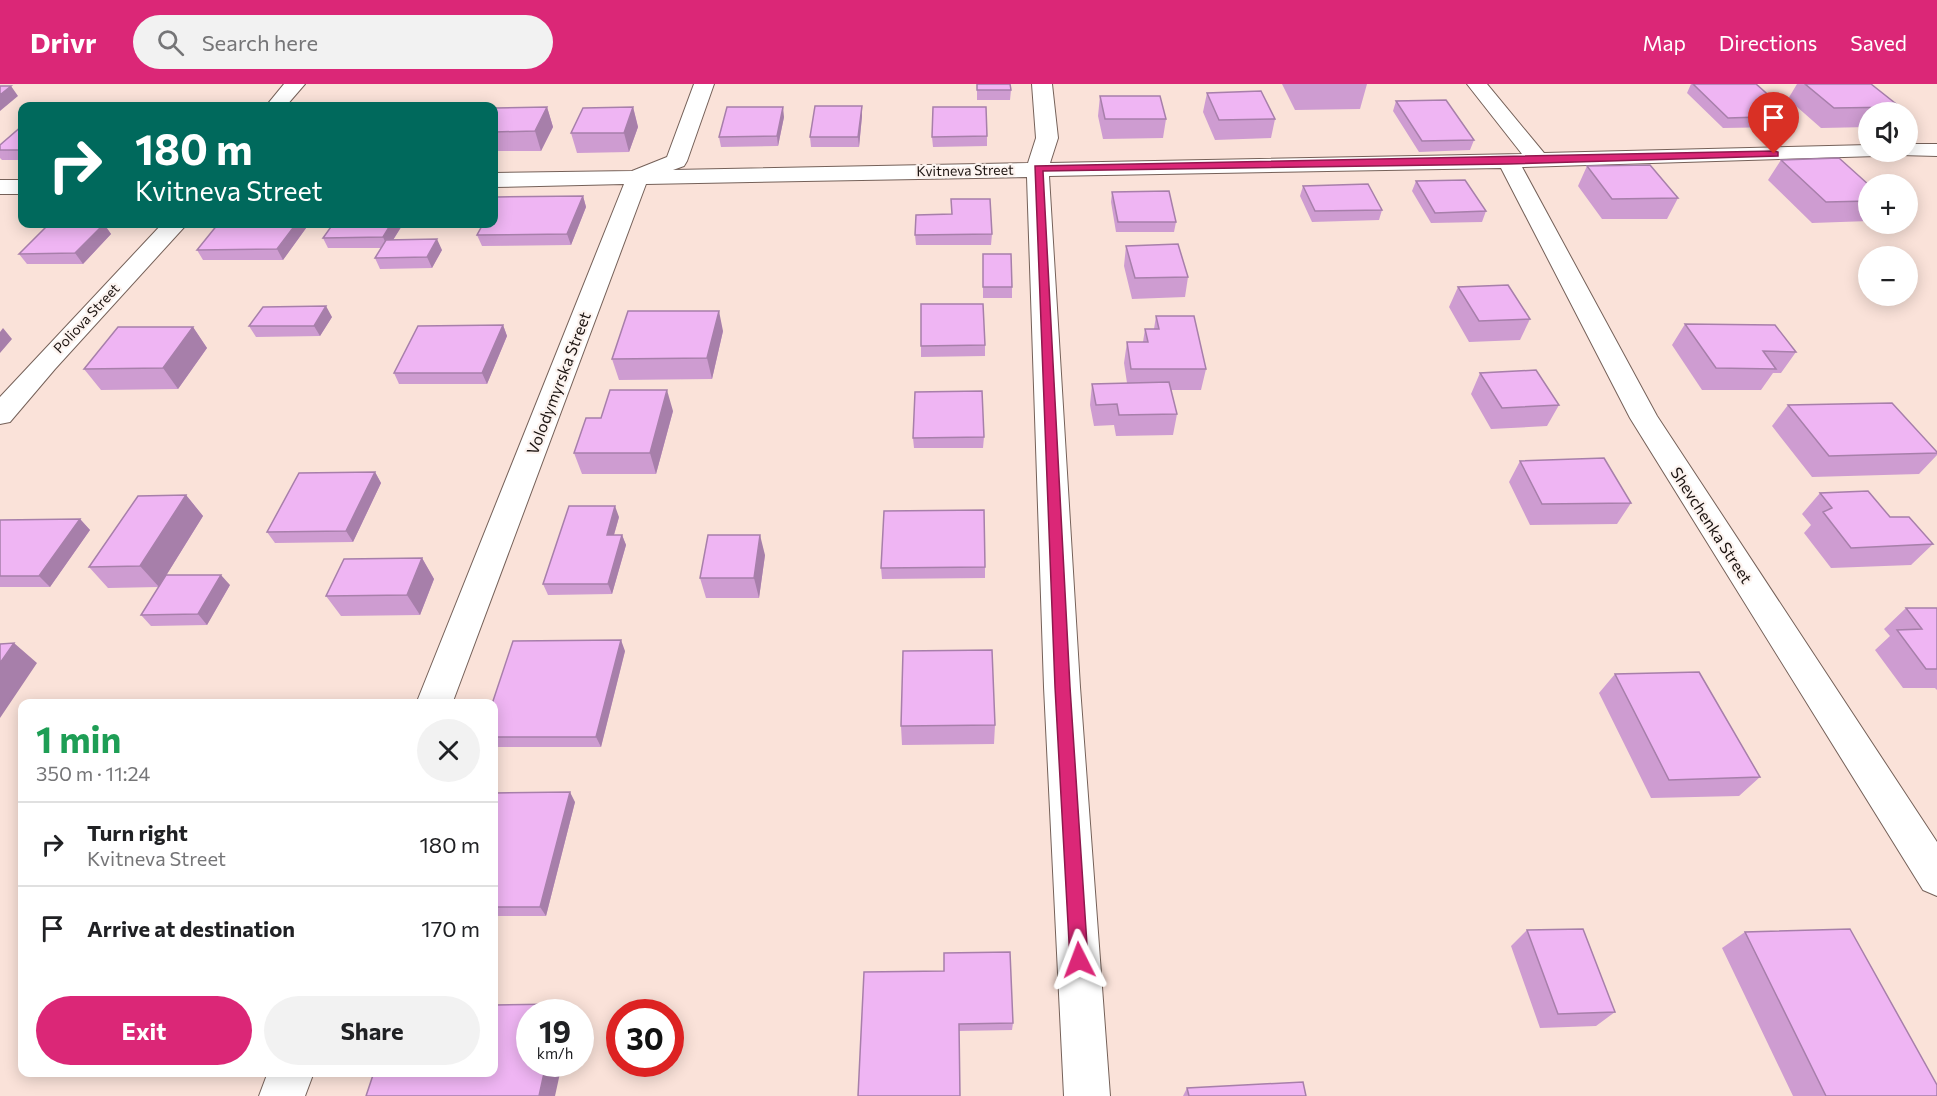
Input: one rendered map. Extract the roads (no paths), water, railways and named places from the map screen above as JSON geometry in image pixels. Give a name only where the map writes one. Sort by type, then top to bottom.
[{"type":"street","points":[[279,102],[295,84]]},
{"type":"street","points":[[638,176],[676,161],[704,84]]},
{"type":"street","points":[[1042,84],[1047,138],[1038,168],[1063,699],[1087,1096]]},
{"type":"street","name":"Shevchenka Street","points":[[1477,84],[1523,161],[1644,418],[1937,877]]},
{"type":"street","points":[[1918,150],[1937,150]]},
{"type":"street","name":"Kvitneva Street","points":[[498,180],[1038,168],[1523,161],[1858,152]]},
{"type":"street","name":"Volodymyrska Street","points":[[436,699],[638,176]]},
{"type":"street","points":[[0,187],[18,187]]},
{"type":"street","name":"Poliova Street","points":[[0,415],[45,363],[171,228]]},
{"type":"street","points":[[282,1096],[289,1077]]}]
